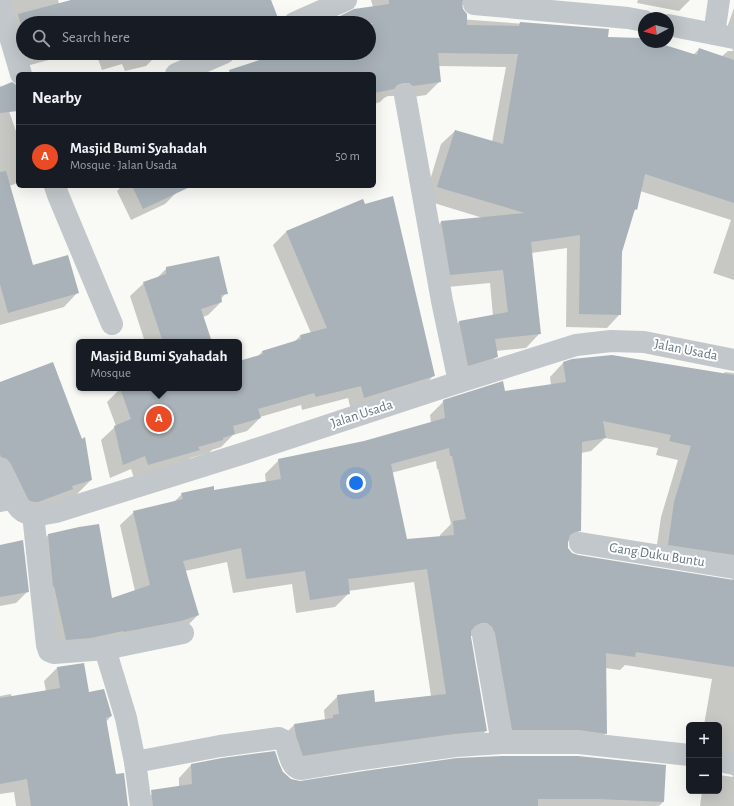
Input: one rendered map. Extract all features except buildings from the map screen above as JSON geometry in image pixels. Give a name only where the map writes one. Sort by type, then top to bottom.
[{"type":"street","points":[[310,16],[346,0]]},
{"type":"street","points":[[674,26],[724,36],[719,0]]},
{"type":"street","points":[[0,3],[16,57]]},
{"type":"street","points":[[474,4],[601,8],[628,18],[638,20]]},
{"type":"street","points":[[17,60],[20,72]]},
{"type":"street","points":[[181,72],[208,60]]},
{"type":"street","points":[[405,95],[442,301],[459,382]]},
{"type":"street","points":[[56,188],[112,324]]},
{"type":"street","name":"Jalan Usada","points":[[33,514],[48,514],[56,512],[231,458],[459,382],[576,346],[612,341],[644,342],[734,360]]},
{"type":"street","points":[[0,469],[6,500],[22,511],[33,514],[47,645],[49,651],[54,653],[105,648],[183,633]]},
{"type":"street","name":"Gang Duku Buntu","points":[[580,543],[734,568]]},
{"type":"street","points":[[483,635],[502,743]]},
{"type":"street","points":[[105,648],[126,718],[135,762],[141,806]]},
{"type":"street","points":[[135,762],[220,746],[275,738],[279,738],[285,742],[294,766],[302,769],[456,746],[502,743],[579,743],[686,755]]},
{"type":"street","points":[[722,762],[734,764]]},
{"type":"place","name":"Masjid Bumi Syahadah","points":[[159,419]]}]
